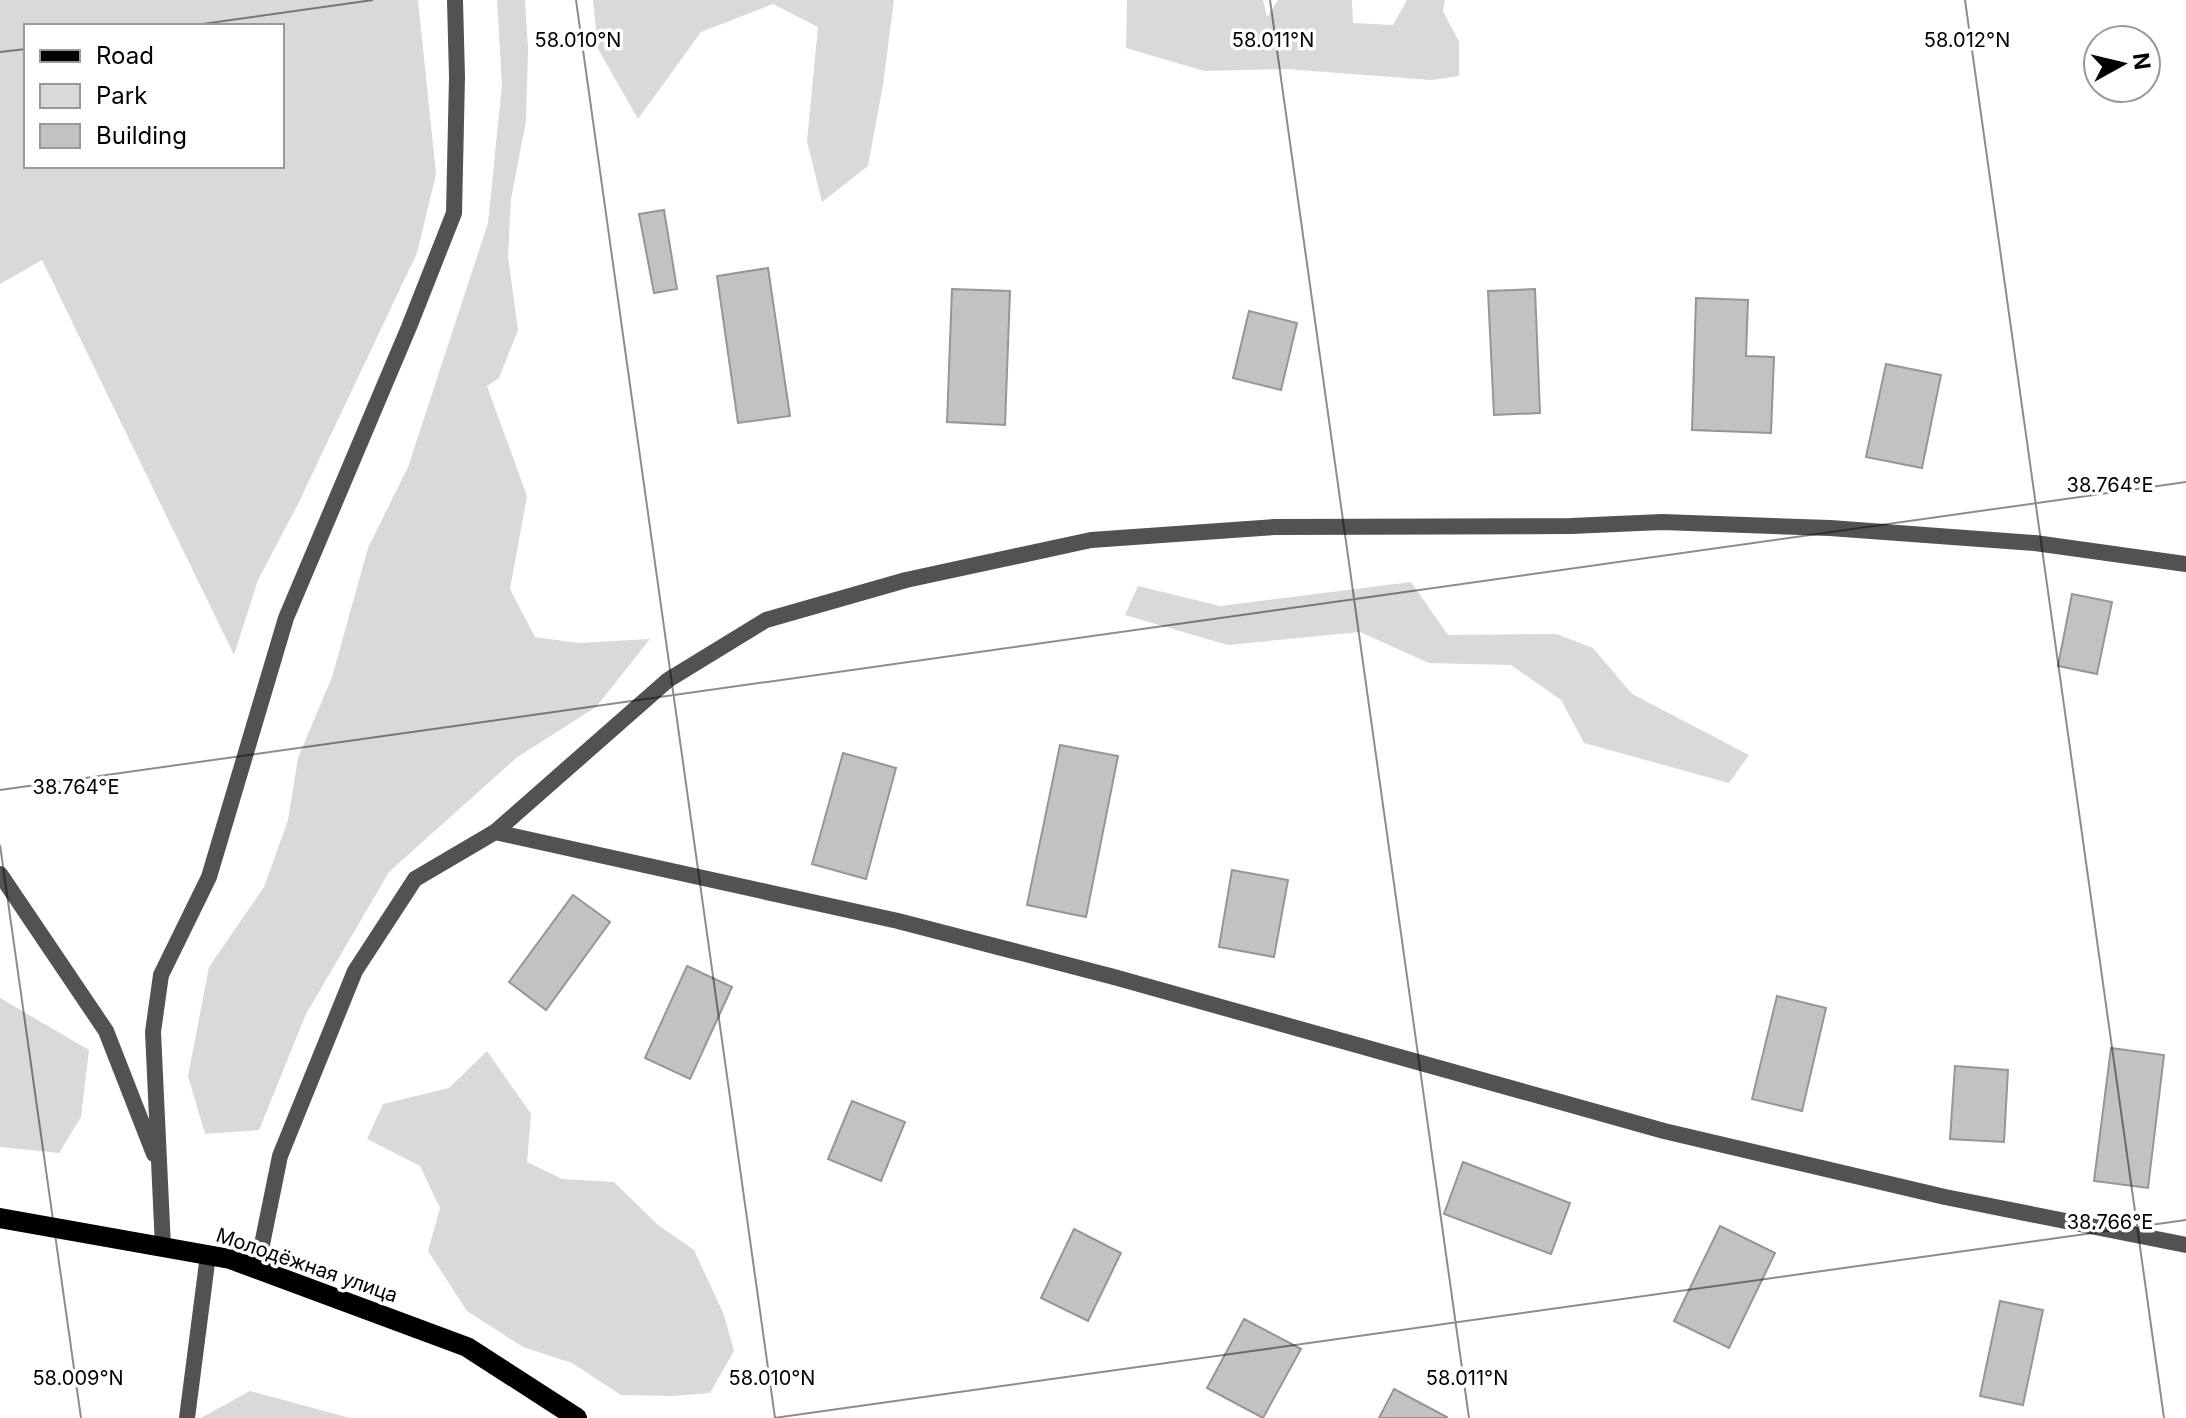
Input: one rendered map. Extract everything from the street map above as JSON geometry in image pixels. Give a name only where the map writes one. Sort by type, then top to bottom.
[{"type":"main road","name":"Молодёжная улица","points":[[0,1218],[230,1259],[467,1347],[577,1418]]},
{"type":"street","points":[[163,1247],[153,1032],[161,975],[209,877],[286,618],[454,213],[455,0]]},
{"type":"street","points":[[257,1269],[280,1156],[355,971],[415,879],[495,832],[668,680],[766,620],[906,580],[1091,540],[1275,527],[1571,526],[1662,522],[1830,528],[2035,543],[2186,564]]},
{"type":"street","points":[[495,832],[898,921],[1114,977],[1664,1131],[1945,1197],[2186,1245]]},
{"type":"street","points":[[0,874],[106,1031],[159,1166]]},
{"type":"street","points":[[187,1418],[208,1255]]},
{"type":"green space","points":[[0,0],[418,0],[436,174],[417,253],[298,504],[258,580],[234,655],[42,260],[0,284]]},
{"type":"green space","points":[[497,0],[525,0],[528,49],[526,121],[511,199],[508,257],[518,330],[499,378],[487,386],[527,496],[510,589],[535,637],[578,643],[650,639],[596,707],[516,758],[389,872],[306,1014],[259,1130],[205,1134],[188,1076],[209,967],[264,887],[288,820],[298,758],[332,677],[368,548],[408,467],[488,223],[502,84]]},
{"type":"green space","points":[[593,0],[894,0],[868,166],[822,202],[807,141],[818,27],[773,4],[701,32],[638,119],[598,49]]},
{"type":"green space","points":[[1127,0],[1263,0],[1267,17],[1278,0],[1352,0],[1353,23],[1393,25],[1407,0],[1445,0],[1443,11],[1459,42],[1459,76],[1431,80],[1286,69],[1204,71],[1126,48]]},
{"type":"green space","points":[[1411,582],[1448,635],[1556,634],[1593,648],[1632,694],[1749,755],[1729,783],[1584,743],[1561,700],[1511,665],[1429,663],[1360,632],[1228,645],[1125,615],[1138,586],[1220,606]]},
{"type":"green space","points":[[0,998],[89,1050],[81,1117],[59,1153],[0,1147]]},
{"type":"green space","points":[[487,1051],[531,1114],[527,1162],[562,1179],[614,1182],[658,1225],[694,1250],[724,1315],[734,1351],[710,1393],[621,1395],[572,1363],[523,1347],[467,1311],[428,1251],[440,1208],[420,1166],[367,1139],[383,1104],[449,1088]]},
{"type":"green space","points":[[250,1391],[350,1418],[201,1418]]},
{"type":"building","points":[[664,210],[677,289],[654,293],[639,214]]},
{"type":"building","points":[[768,268],[790,416],[738,423],[717,276]]},
{"type":"building","points":[[952,289],[1010,291],[1005,425],[947,422]]},
{"type":"building","points":[[1535,289],[1540,413],[1494,415],[1488,291]]},
{"type":"building","points":[[1696,298],[1748,300],[1746,356],[1774,357],[1771,433],[1692,430]]},
{"type":"building","points":[[1249,311],[1297,323],[1281,390],[1233,378]]},
{"type":"building","points":[[1886,364],[1941,375],[1922,468],[1866,457]]},
{"type":"building","points":[[2072,594],[2112,602],[2097,674],[2058,666]]},
{"type":"building","points":[[1060,745],[1118,756],[1086,917],[1027,905]]},
{"type":"building","points":[[843,753],[896,768],[866,879],[812,864]]},
{"type":"building","points":[[1232,870],[1288,880],[1274,957],[1219,947]]},
{"type":"building","points":[[573,895],[610,922],[546,1010],[509,982]]},
{"type":"building","points":[[687,966],[732,987],[690,1079],[645,1058]]},
{"type":"building","points":[[1777,996],[1826,1008],[1802,1111],[1752,1099]]},
{"type":"building","points":[[2111,1048],[2164,1055],[2148,1188],[2094,1181]]},
{"type":"building","points":[[1955,1066],[2008,1070],[2004,1142],[1950,1139]]},
{"type":"building","points":[[852,1101],[905,1122],[881,1181],[828,1159]]},
{"type":"building","points":[[1463,1162],[1570,1203],[1551,1254],[1444,1214]]},
{"type":"building","points":[[1720,1226],[1775,1253],[1729,1348],[1674,1321]]},
{"type":"building","points":[[1074,1229],[1121,1253],[1088,1321],[1041,1298]]},
{"type":"building","points":[[2000,1301],[2043,1310],[2023,1405],[1980,1396]]},
{"type":"building","points":[[1244,1319],[1301,1349],[1263,1418],[1207,1388]]},
{"type":"building","points":[[1394,1389],[1447,1417],[1447,1418],[1379,1418]]}]
